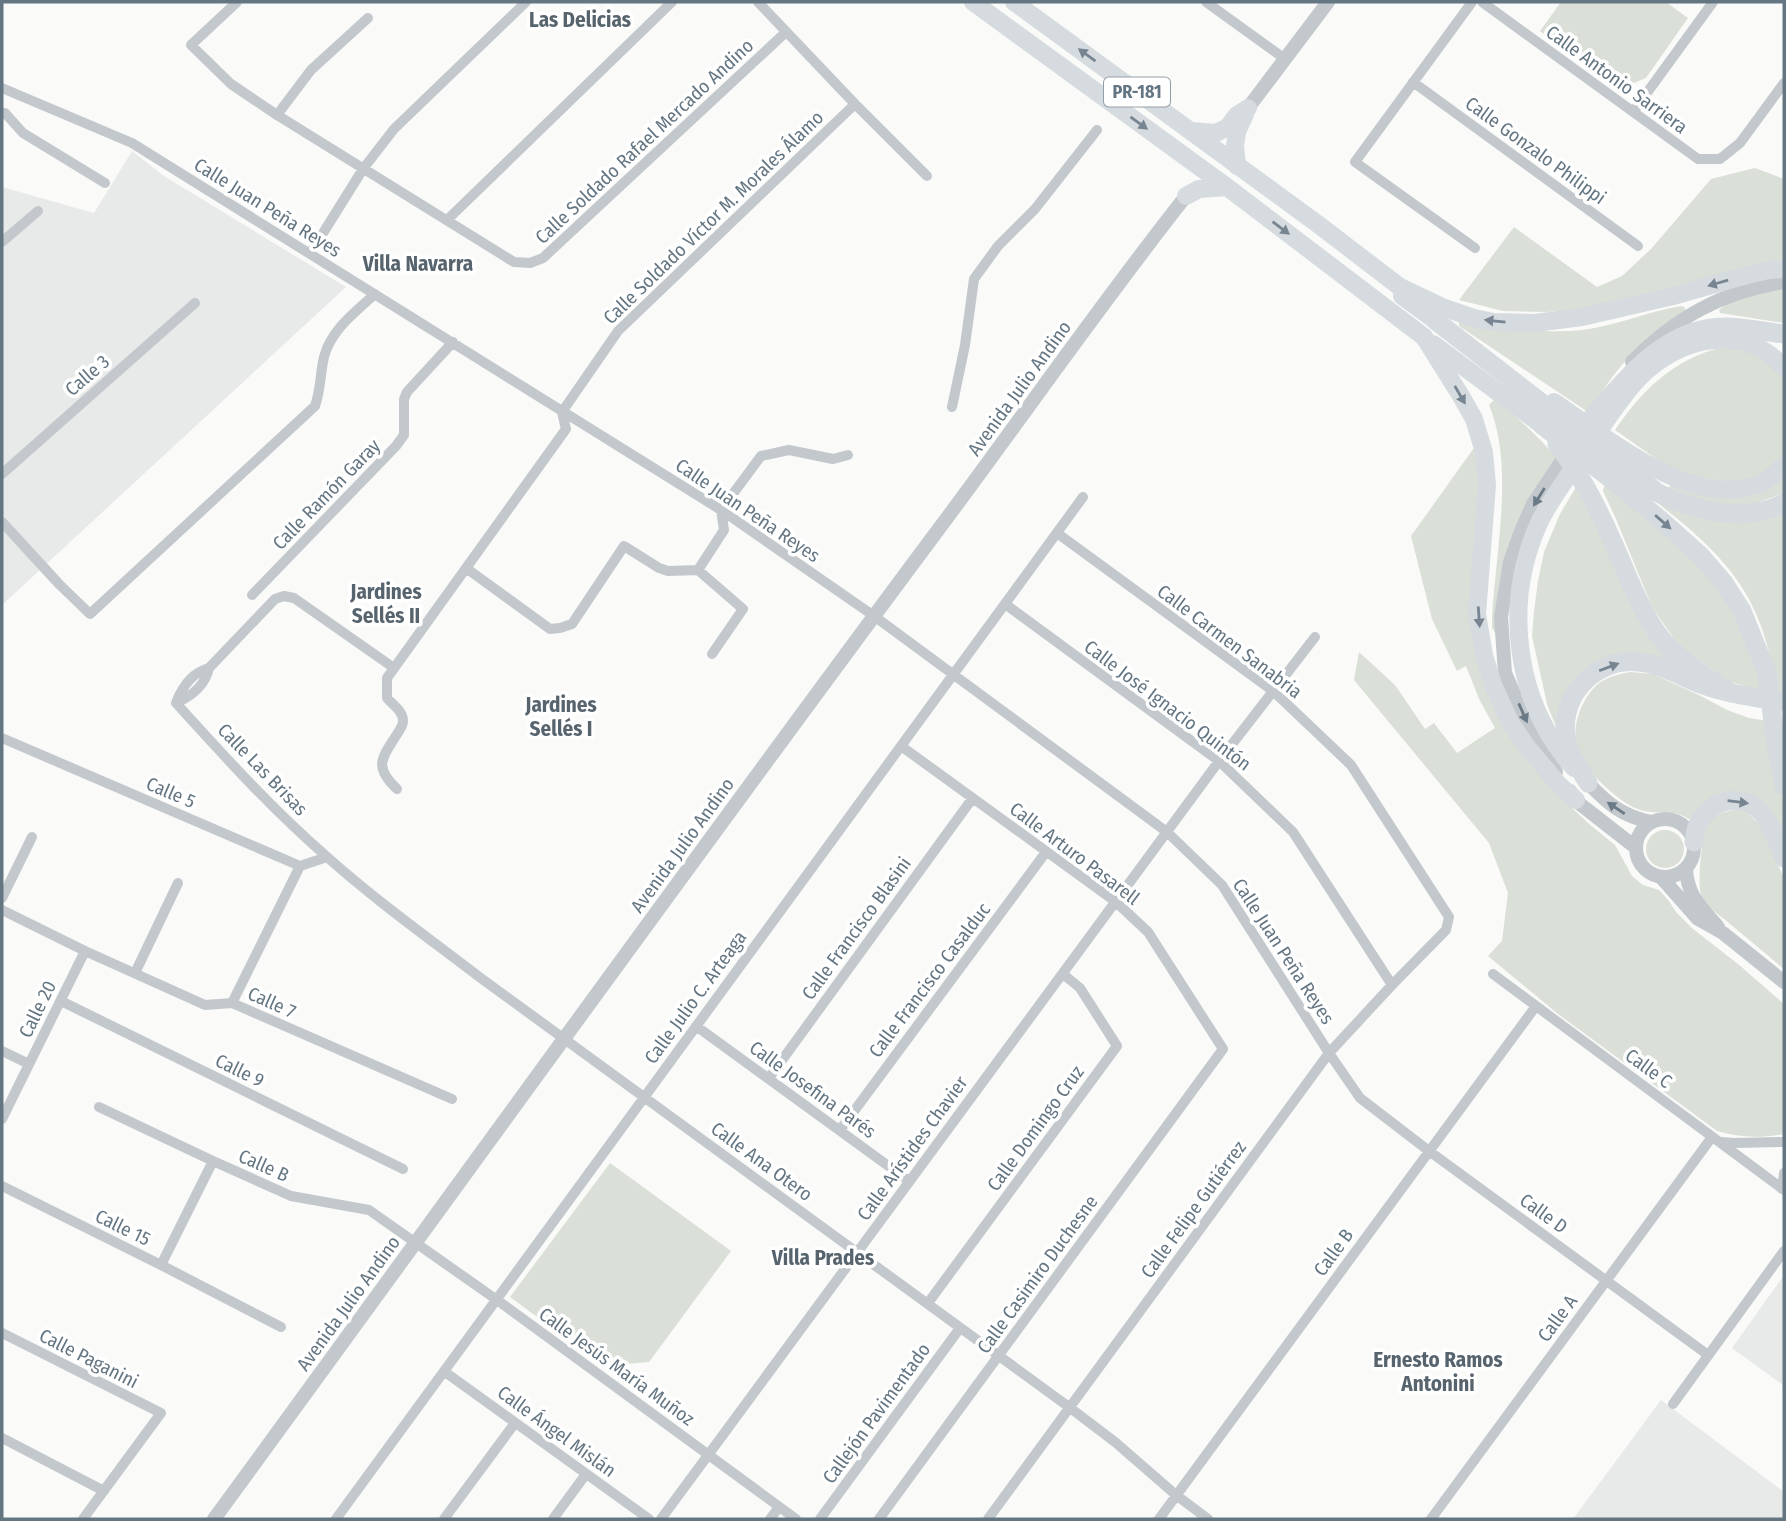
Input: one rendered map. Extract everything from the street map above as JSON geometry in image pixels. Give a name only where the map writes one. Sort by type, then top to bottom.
[{"type":"highway","name":"PR-181","points":[[1014,2],[1260,183],[1430,329]]},
{"type":"highway","name":"PR-181","points":[[976,5],[1227,187],[1430,329]]},
{"type":"highway","points":[[1191,131],[1216,133],[1228,127],[1237,114],[1248,108]]},
{"type":"highway","points":[[1237,166],[1237,132],[1248,108]]},
{"type":"highway","points":[[1183,155],[1190,173],[1186,197]]},
{"type":"highway","points":[[1260,183],[1400,287],[1443,307],[1494,322],[1535,323],[1582,317],[1673,296],[1746,275],[1784,269]]},
{"type":"highway","points":[[1186,197],[1199,189],[1227,187]]},
{"type":"highway","points":[[1590,420],[1643,362],[1672,341],[1692,333],[1725,327],[1784,334]]},
{"type":"highway","points":[[1430,329],[1658,493],[1681,504],[1715,512],[1759,511],[1784,503]]},
{"type":"highway","points":[[1430,329],[1474,419],[1484,452],[1487,485],[1478,614],[1484,655],[1493,685],[1510,722],[1527,747],[1552,778],[1576,800]]},
{"type":"highway","points":[[1588,783],[1570,764],[1536,709],[1521,654],[1518,626],[1519,591],[1540,521],[1637,379],[1664,358],[1706,341],[1721,338],[1741,341],[1761,349],[1784,368]]},
{"type":"highway","points":[[1552,415],[1569,459],[1594,499],[1644,612],[1661,639],[1698,672],[1731,693]]},
{"type":"highway","points":[[1618,465],[1650,466],[1697,486],[1717,490],[1738,490],[1759,484],[1784,465]]},
{"type":"highway","points":[[1618,465],[1724,583],[1742,611],[1767,673],[1784,786]]},
{"type":"highway","points":[[1588,783],[1567,744],[1565,722],[1574,694],[1595,672],[1625,661],[1637,661],[1731,693],[1784,702]]},
{"type":"highway","points":[[1694,842],[1699,821],[1708,810],[1719,803],[1741,801],[1754,806],[1765,817],[1784,858]]},
{"type":"street","name":"Calle Soldado Rafael Mercado Andino","points":[[237,2],[191,45],[231,84],[514,262],[530,263],[543,258],[786,32]]},
{"type":"street","points":[[310,254],[363,169],[394,129],[526,2]]},
{"type":"street","points":[[447,220],[672,2]]},
{"type":"street","points":[[758,2],[927,176]]},
{"type":"street","points":[[1206,2],[1285,59]]},
{"type":"street","points":[[1248,108],[1328,2]]},
{"type":"street","points":[[1472,2],[1355,162],[1475,248]]},
{"type":"street","name":"Calle Antonio Sarriera","points":[[1482,2],[1698,159],[1720,159],[1740,143],[1784,83]]},
{"type":"street","points":[[1633,112],[1713,2]]},
{"type":"street","points":[[277,115],[311,70],[368,18]]},
{"type":"street","name":"Calle Gonzalo Philippi","points":[[1413,82],[1638,246]]},
{"type":"street","name":"Calle Juan Peña Reyes","points":[[2,88],[132,143],[721,510],[874,616],[1167,832],[1222,885],[1360,1098]]},
{"type":"street","points":[[18,95],[3,115],[23,133],[105,183]]},
{"type":"street","name":"Calle Soldado Víctor M. Morales Álamo","points":[[394,668],[566,429],[562,412],[618,331],[855,104]]},
{"type":"street","points":[[952,407],[965,345],[974,279],[998,246],[1035,209],[1097,130]]},
{"type":"street","name":"Avenida Julio Andino","points":[[214,1519],[874,616],[1186,197]]},
{"type":"street","points":[[2,242],[38,211]]},
{"type":"street","points":[[1635,847],[1576,800],[1531,732],[1505,673],[1501,617],[1510,562],[1534,504],[1626,368],[1679,321],[1711,303],[1757,286],[1784,282]]},
{"type":"street","points":[[2,522],[90,614],[315,406],[320,391],[324,356],[330,339],[375,294]]},
{"type":"street","name":"Calle 3","points":[[2,474],[195,303]]},
{"type":"street","name":"Calle Ramón Garay","points":[[252,595],[396,446],[404,435],[404,399],[407,392],[453,342]]},
{"type":"street","points":[[698,570],[724,530],[721,510],[761,456],[789,450],[833,459],[848,455]]},
{"type":"street","name":"Calle Julio C. Arteaga","points":[[335,1519],[1083,497]]},
{"type":"street","name":"Calle Carmen Sanabria","points":[[1057,533],[1273,691],[1351,765],[1449,917],[1443,934]]},
{"type":"street","points":[[466,568],[550,629],[572,624],[624,546],[668,571],[698,570],[743,609],[712,654]]},
{"type":"street","name":"Calle Las Brisas","points":[[389,908],[327,857],[253,787],[176,703],[181,689],[198,672],[209,668],[275,599],[284,596],[293,598],[394,668]]},
{"type":"street","name":"Calle José Ignacio Quintón","points":[[1005,604],[1219,761],[1293,832],[1392,985]]},
{"type":"street","name":"Calle Arístides Chavier","points":[[661,1519],[1219,761],[1315,637]]},
{"type":"street","points":[[394,668],[387,678],[386,694],[398,709],[403,721],[384,754],[382,767],[386,778],[397,789]]},
{"type":"street","name":"Calle 5","points":[[2,738],[300,866]]},
{"type":"street","name":"Calle Arturo Pasarell","points":[[901,746],[1116,901],[1147,932],[1223,1049]]},
{"type":"street","points":[[1588,783],[1617,809],[1629,816],[1651,822]]},
{"type":"street","name":"Calle Francisco Blasini","points":[[769,1078],[972,799]]},
{"type":"street","points":[[1664,818],[1676,821],[1686,828],[1694,842],[1693,856],[1686,868],[1674,876],[1654,876],[1644,869],[1637,859],[1636,839],[1641,830],[1651,822],[1664,818]]},
{"type":"street","points":[[2,898],[32,838]]},
{"type":"street","name":"Calle Francisco Casalduc","points":[[840,1130],[1046,852]]},
{"type":"street","points":[[232,1003],[300,866],[327,857]]},
{"type":"street","points":[[1686,868],[1688,887],[1695,901],[1723,933]]},
{"type":"street","points":[[1661,877],[1698,919],[1723,933],[1784,982]]},
{"type":"street","points":[[135,973],[178,883]]},
{"type":"street","name":"Calle Ana Otero","points":[[389,908],[1115,1442],[1208,1519]]},
{"type":"street","name":"Calle 7","points":[[2,910],[205,1005],[232,1003],[452,1099]]},
{"type":"street","name":"Calle Felipe Gutiérrez","points":[[988,1519],[1329,1053],[1443,934]]},
{"type":"street","name":"Calle 20","points":[[2,1119],[85,951]]},
{"type":"street","name":"Calle Domingo Cruz","points":[[928,1303],[1117,1046],[1080,988],[1063,974]]},
{"type":"street","name":"Calle C","points":[[1493,974],[1783,1190]]},
{"type":"street","name":"Calle 9","points":[[61,1002],[403,1169]]},
{"type":"street","name":"Calle B","points":[[1159,1519],[1536,1006]]},
{"type":"street","name":"Calle Josefina Parés","points":[[696,1026],[909,1181]]},
{"type":"street","name":"Calle Casimiro Duchesne","points":[[879,1519],[1223,1049]]},
{"type":"street","points":[[2,1051],[29,1064]]},
{"type":"street","name":"Calle D","points":[[1360,1098],[1708,1355]]},
{"type":"street","name":"Calle B","points":[[99,1107],[292,1196],[369,1210],[416,1243]]},
{"type":"street","points":[[1716,1139],[1734,1143],[1784,1142]]},
{"type":"street","name":"Calle A","points":[[1431,1519],[1606,1280],[1716,1139]]},
{"type":"street","name":"Calle 15","points":[[2,1186],[161,1265],[213,1161]]},
{"type":"street","points":[[1783,1190],[1784,1173]]},
{"type":"street","name":"Calle Jesús María Muñoz","points":[[416,1243],[796,1519]]},
{"type":"street","points":[[1673,1404],[1784,1251]]},
{"type":"street","points":[[161,1265],[281,1327]]},
{"type":"street","name":"Callejón Pavimentado","points":[[820,1519],[960,1328]]},
{"type":"street","name":"Calle Paganini","points":[[2,1333],[160,1413],[104,1491]]},
{"type":"street","name":"Calle Ángel Mislán","points":[[445,1372],[649,1519]]},
{"type":"street","points":[[444,1519],[515,1423]]},
{"type":"street","points":[[2,1438],[104,1491],[83,1519]]},
{"type":"street","points":[[553,1519],[586,1474]]},
{"type":"street","points":[[770,1519],[779,1507]]},
{"type":"shaded area","points":[[1561,2],[1666,2],[1688,18],[1646,78],[1629,85],[1608,82],[1540,31]]},
{"type":"shaded area","points":[[132,151],[164,176],[346,287],[2,605],[2,187],[94,213]]},
{"type":"shaded area","points":[[1755,168],[1784,179],[1784,262],[1581,309],[1547,312],[1503,311],[1459,300],[1514,227],[1597,287],[1622,276],[1651,249],[1711,179]]},
{"type":"shaded area","points":[[1784,286],[1784,323],[1720,313],[1719,310],[1732,301]]},
{"type":"shaded area","points":[[1682,306],[1685,312],[1631,354],[1588,412],[1459,326],[1459,320],[1536,330],[1582,330]]},
{"type":"shaded area","points":[[1723,347],[1747,349],[1784,376],[1784,454],[1774,468],[1754,481],[1738,483],[1694,477],[1662,463],[1615,430],[1637,401],[1661,378],[1689,359]]},
{"type":"shaded area","points":[[1494,400],[1512,413],[1559,460],[1496,634],[1492,628],[1492,619],[1502,483],[1497,429],[1489,405]]},
{"type":"shaded area","points":[[1476,445],[1481,476],[1477,645],[1549,786],[1615,845],[1632,876],[1643,885],[1659,890],[1693,929],[1784,1004],[1784,1134],[1750,1137],[1717,1131],[1558,1014],[1488,956],[1502,941],[1508,893],[1489,843],[1354,680],[1359,652],[1395,685],[1425,729],[1434,723],[1457,753],[1495,728],[1480,701],[1466,666],[1457,671],[1432,619],[1411,536]]},
{"type":"shaded area","points":[[1784,479],[1784,493],[1752,505],[1716,506],[1669,488],[1671,483],[1753,493]]},
{"type":"shaded area","points":[[1632,483],[1666,502],[1784,510],[1784,694],[1776,693],[1770,655],[1760,623],[1747,595],[1730,570],[1687,527]]},
{"type":"shaded area","points":[[1604,486],[1609,487],[1680,546],[1726,594],[1766,692],[1730,682],[1679,646],[1652,607],[1603,491]]},
{"type":"shaded area","points":[[1576,487],[1670,662],[1609,664],[1556,727],[1547,704],[1532,636],[1534,611],[1544,552],[1560,514]]},
{"type":"shaded area","points":[[1630,672],[1653,674],[1727,710],[1768,721],[1784,804],[1784,849],[1743,795],[1692,821],[1679,814],[1640,810],[1619,798],[1595,777],[1581,756],[1577,744],[1577,718],[1587,696],[1597,685],[1608,678]]},
{"type":"shaded area","points":[[1736,810],[1744,811],[1761,827],[1784,878],[1784,969],[1711,909],[1702,898],[1700,861],[1704,832],[1709,822],[1718,815]]},
{"type":"shaded area","points":[[1665,830],[1679,835],[1684,849],[1679,863],[1665,868],[1651,863],[1646,849],[1651,835]]},
{"type":"shaded area","points":[[610,1163],[731,1251],[649,1362],[604,1366],[510,1297]]},
{"type":"shaded area","points":[[1784,1275],[1784,1386],[1732,1348]]},
{"type":"shaded area","points":[[1661,1400],[1784,1492],[1784,1519],[1573,1519]]},
{"type":"district","name":"Las Delicias","points":[[580,20]]},
{"type":"district","name":"Villa Navarra","points":[[418,264]]},
{"type":"district","name":"Jardines Sellés II","points":[[386,604]]},
{"type":"district","name":"Jardines Sellés I","points":[[561,717]]},
{"type":"district","name":"Villa Prades","points":[[823,1258]]},
{"type":"district","name":"Ernesto Ramos Antonini","points":[[1438,1372]]}]
